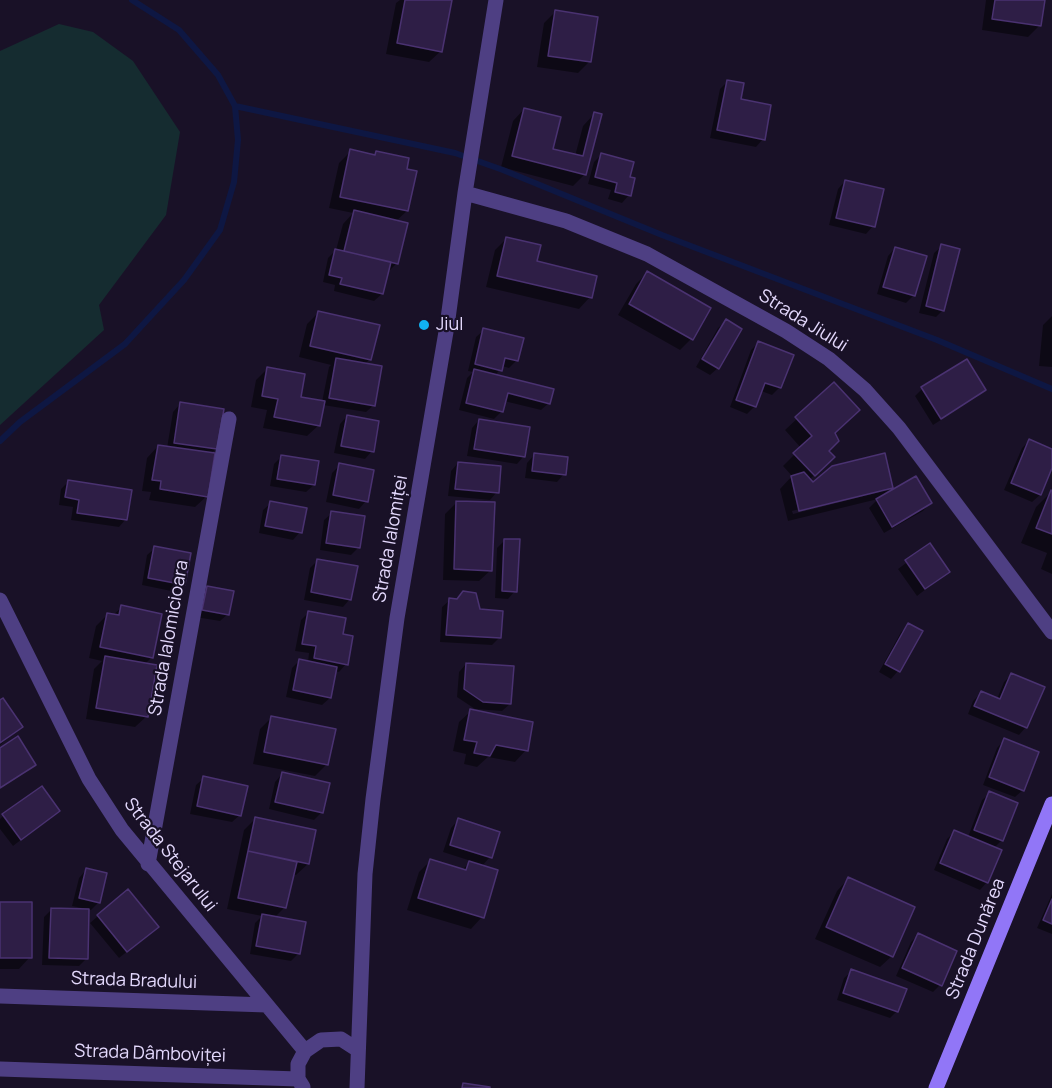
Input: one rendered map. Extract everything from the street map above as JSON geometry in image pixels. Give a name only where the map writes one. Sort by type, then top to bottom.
[{"type":"street","name":"Strada Ialomiței","points":[[357,1088],[365,874],[373,799],[397,618],[447,326],[465,193],[496,0]]},
{"type":"street","name":"Strada Jiului","points":[[465,193],[566,221],[647,254],[786,331],[829,359],[865,390],[894,421],[1052,632]]},
{"type":"street","name":"Strada Ialomicioara","points":[[148,864],[229,419]]},
{"type":"street","name":"Strada Stejarului","points":[[0,600],[89,778],[122,830],[305,1051]]},
{"type":"street","name":"Strada Dunărea","points":[[936,1088],[1052,804]]},
{"type":"street","name":"Strada Bradului","points":[[0,996],[267,1005]]},
{"type":"street","points":[[301,1083],[298,1064],[305,1051],[321,1040],[341,1039],[358,1050]]},
{"type":"street","name":"Strada Dâmboviței","points":[[0,1069],[301,1083]]},
{"type":"green space","points":[[59,24],[93,32],[133,61],[180,132],[166,215],[99,305],[104,330],[0,425],[0,51]]},
{"type":"building","points":[[405,0],[452,0],[442,52],[397,43]]},
{"type":"building","points":[[995,0],[1045,0],[1041,26],[992,19]]},
{"type":"building","points":[[555,10],[598,17],[591,62],[548,56]]},
{"type":"building","points":[[727,80],[744,83],[741,99],[771,105],[765,140],[717,130]]},
{"type":"building","points":[[524,108],[561,117],[553,149],[583,156],[594,112],[602,114],[586,175],[512,156]]},
{"type":"building","points":[[350,149],[375,155],[376,151],[409,158],[407,169],[417,171],[408,211],[340,197]]},
{"type":"building","points":[[601,153],[634,162],[630,177],[635,178],[631,196],[615,192],[617,183],[595,177]]},
{"type":"building","points":[[845,180],[884,189],[875,227],[836,218]]},
{"type":"building","points":[[354,210],[408,223],[398,264],[344,251]]},
{"type":"building","points":[[506,237],[541,245],[537,261],[597,276],[592,298],[497,276]]},
{"type":"building","points":[[941,244],[960,249],[944,311],[926,306]]},
{"type":"building","points":[[895,247],[927,256],[915,296],[883,287]]},
{"type":"building","points":[[335,249],[391,262],[383,294],[340,284],[342,278],[329,275]]},
{"type":"building","points":[[647,271],[711,308],[693,340],[629,304]]},
{"type":"building","points":[[318,311],[380,325],[371,360],[310,346]]},
{"type":"building","points":[[726,319],[742,329],[719,369],[702,359]]},
{"type":"building","points":[[483,328],[524,338],[518,361],[505,358],[502,371],[475,364]]},
{"type":"building","points":[[758,341],[794,355],[781,388],[765,383],[756,407],[736,400]]},
{"type":"building","points":[[336,358],[382,366],[375,406],[329,398]]},
{"type":"building","points":[[967,359],[986,390],[941,419],[921,387]]},
{"type":"building","points":[[267,367],[305,374],[301,397],[325,401],[320,426],[274,417],[278,399],[262,396]]},
{"type":"building","points":[[474,369],[554,389],[550,404],[508,393],[503,412],[466,403]]},
{"type":"building","points":[[834,382],[860,410],[835,433],[839,441],[829,451],[835,457],[815,476],[793,453],[812,436],[795,417]]},
{"type":"building","points":[[180,402],[224,409],[217,449],[174,443]]},
{"type":"building","points":[[347,415],[379,421],[374,452],[341,446]]},
{"type":"building","points":[[479,419],[530,427],[525,457],[474,449]]},
{"type":"building","points":[[1029,439],[1052,449],[1052,468],[1041,495],[1011,483]]},
{"type":"building","points":[[158,445],[215,453],[208,497],[160,489],[161,481],[152,480]]},
{"type":"building","points":[[534,453],[568,457],[566,475],[532,471]]},
{"type":"building","points":[[885,453],[893,488],[799,511],[791,476],[804,472],[813,482],[832,466]]},
{"type":"building","points":[[281,455],[319,461],[315,485],[277,479]]},
{"type":"building","points":[[458,462],[501,466],[499,493],[455,489]]},
{"type":"building","points":[[339,463],[374,470],[368,502],[333,495]]},
{"type":"building","points":[[916,476],[932,503],[892,527],[876,499]]},
{"type":"building","points":[[68,480],[132,490],[127,520],[77,513],[79,500],[65,497]]},
{"type":"building","points":[[1052,491],[1052,534],[1036,528]]},
{"type":"building","points":[[270,501],[307,508],[302,533],[265,526]]},
{"type":"building","points":[[456,501],[495,502],[492,571],[454,569]]},
{"type":"building","points":[[331,511],[365,516],[360,548],[326,543]]},
{"type":"building","points":[[504,539],[520,539],[517,592],[502,591]]},
{"type":"building","points":[[930,543],[950,572],[925,589],[905,560]]},
{"type":"building","points":[[154,546],[191,553],[185,585],[148,578]]},
{"type":"building","points":[[317,559],[358,566],[351,600],[311,592]]},
{"type":"building","points":[[207,586],[234,591],[229,615],[202,610]]},
{"type":"building","points":[[463,591],[476,593],[480,609],[503,611],[501,638],[446,635],[449,598],[457,599]]},
{"type":"building","points":[[121,605],[162,614],[153,658],[100,647],[107,613],[119,615]]},
{"type":"building","points":[[308,611],[346,618],[343,634],[353,636],[348,665],[314,658],[316,646],[302,644]]},
{"type":"building","points":[[908,623],[923,631],[900,672],[885,664]]},
{"type":"building","points":[[105,656],[157,665],[148,717],[96,708]]},
{"type":"building","points":[[299,659],[337,667],[331,698],[293,690]]},
{"type":"building","points":[[466,663],[514,666],[511,704],[483,702],[464,689]]},
{"type":"building","points":[[1011,673],[1045,687],[1027,728],[974,706],[981,691],[1000,699]]},
{"type":"building","points":[[3,698],[23,727],[0,743],[0,700]]},
{"type":"building","points":[[470,709],[533,722],[528,751],[496,745],[490,756],[474,753],[477,742],[464,740]]},
{"type":"building","points":[[271,716],[336,729],[328,765],[264,752]]},
{"type":"building","points":[[18,736],[36,765],[0,788],[0,748]]},
{"type":"building","points":[[1004,738],[1039,752],[1024,791],[989,777]]},
{"type":"building","points":[[282,772],[330,783],[323,813],[275,802]]},
{"type":"building","points":[[203,776],[248,786],[241,816],[197,806]]},
{"type":"building","points":[[42,786],[60,811],[21,840],[2,814]]},
{"type":"building","points":[[989,791],[1018,803],[1003,841],[974,830]]},
{"type":"building","points":[[255,817],[316,830],[309,864],[248,851]]},
{"type":"building","points":[[458,818],[500,832],[492,858],[450,845]]},
{"type":"building","points":[[954,830],[1002,850],[988,883],[940,863]]},
{"type":"building","points":[[248,851],[297,862],[286,908],[238,898]]},
{"type":"building","points":[[430,859],[466,870],[469,861],[498,870],[484,918],[418,898]]},
{"type":"building","points":[[86,868],[107,873],[100,903],[79,898]]},
{"type":"building","points":[[848,877],[915,907],[893,957],[826,927]]},
{"type":"building","points":[[128,889],[159,927],[127,952],[97,915]]},
{"type":"building","points":[[1052,899],[1052,924],[1043,920]]},
{"type":"building","points":[[0,902],[32,902],[32,958],[0,958]]},
{"type":"building","points":[[51,908],[89,909],[88,959],[49,958]]},
{"type":"building","points":[[262,914],[306,922],[300,954],[256,946]]},
{"type":"building","points":[[918,933],[957,951],[942,986],[902,968]]},
{"type":"building","points":[[851,969],[907,989],[898,1012],[843,993]]},
{"type":"building","points":[[463,1083],[490,1087],[490,1088],[462,1088]]},
{"type":"waterway","points":[[0,441],[20,422],[125,344],[184,280],[220,230],[234,182],[238,140],[235,106],[218,75],[179,30],[132,0]]},
{"type":"waterway","points":[[235,106],[455,153],[937,340],[1052,389]]},
{"type":"place","name":"Jiul","points":[[424,325]]}]
